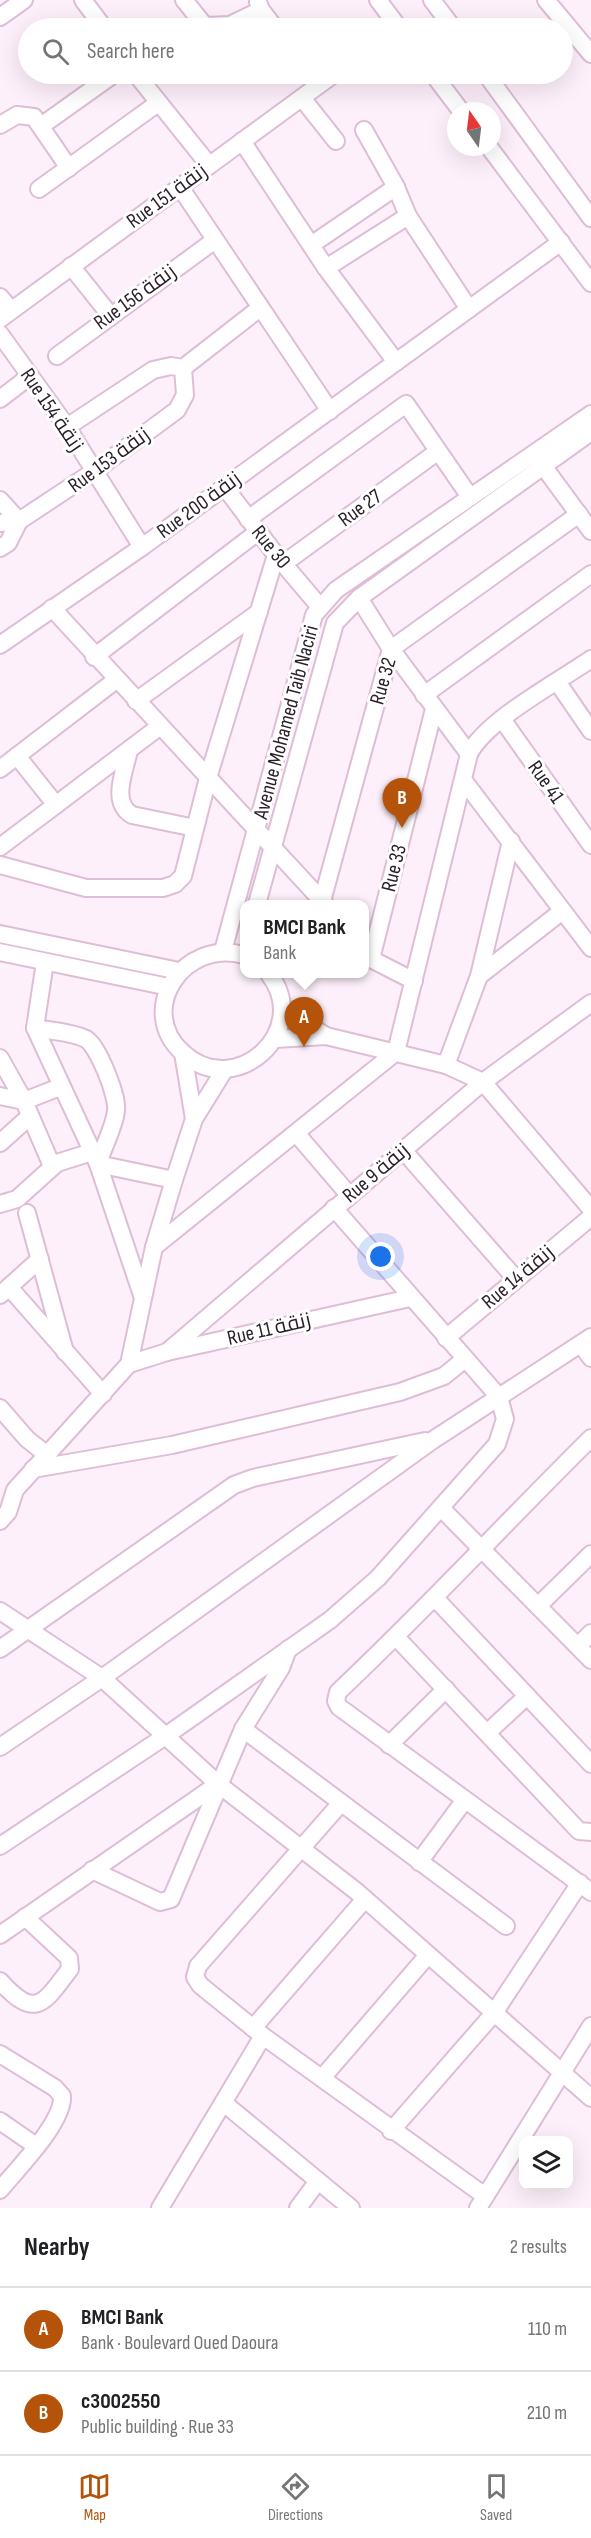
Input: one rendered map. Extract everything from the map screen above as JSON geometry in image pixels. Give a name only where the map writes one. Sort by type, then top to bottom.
[{"type":"street","points":[[0,17],[24,0]]},
{"type":"street","points":[[83,0],[96,18]]},
{"type":"street","points":[[184,0],[196,18]]},
{"type":"street","points":[[378,0],[391,18]]},
{"type":"street","points":[[432,0],[446,18]]},
{"type":"street","points":[[546,0],[566,18]]},
{"type":"street","points":[[240,18],[260,5],[268,18]]},
{"type":"street","points":[[573,24],[585,35],[591,54]]},
{"type":"street","points":[[40,126],[100,84]]},
{"type":"street","points":[[144,84],[208,165]]},
{"type":"street","name":"Rue 151 زنقة","points":[[5,315],[302,98],[311,84]]},
{"type":"street","points":[[441,84],[454,102]]},
{"type":"street","points":[[493,84],[591,218]]},
{"type":"street","points":[[302,98],[336,141]]},
{"type":"street","points":[[39,189],[158,103]]},
{"type":"street","points":[[0,125],[10,117],[26,115],[34,117],[69,168]]},
{"type":"street","points":[[364,130],[396,187],[408,216],[469,309]]},
{"type":"street","points":[[242,141],[326,268],[396,362]]},
{"type":"street","points":[[496,156],[591,283]]},
{"type":"street","points":[[180,187],[330,411]]},
{"type":"street","points":[[311,245],[396,187]]},
{"type":"street","points":[[326,268],[408,216]]},
{"type":"street","name":"Rue 156 زنقة","points":[[57,356],[215,240]]},
{"type":"street","name":"Rue 200 زنقة","points":[[0,645],[142,547],[561,242]]},
{"type":"street","points":[[71,266],[110,315]]},
{"type":"street","points":[[0,297],[5,315]]},
{"type":"street","points":[[67,427],[153,370],[171,366],[183,368],[260,308]]},
{"type":"street","name":"Rue 154 زنقة","points":[[0,334],[67,427],[93,472],[142,547]]},
{"type":"street","name":"Rue 153 زنقة","points":[[19,522],[93,472],[177,410],[185,395],[183,368]]},
{"type":"street","points":[[0,399],[30,376]]},
{"type":"street","points":[[94,657],[253,525],[406,404],[470,497]]},
{"type":"street","name":"Avenue Mohamed Taib Naciri","points":[[258,900],[330,634],[343,612],[538,460],[591,414]]},
{"type":"street","name":"Avenue Mohamed Taib Naciri","points":[[223,951],[258,830],[309,627],[320,606],[336,590],[470,497],[591,432]]},
{"type":"street","name":"Rue 27","points":[[280,559],[437,452]]},
{"type":"street","points":[[538,460],[591,531]]},
{"type":"street","name":"Rue 30","points":[[224,486],[280,559],[320,606]]},
{"type":"street","points":[[0,500],[19,522]]},
{"type":"street","name":"Rue 32","points":[[324,900],[391,649],[579,514]]},
{"type":"street","points":[[0,523],[19,522]]},
{"type":"street","points":[[0,548],[8,543],[19,522]]},
{"type":"street","points":[[0,865],[86,888],[163,888],[175,884],[183,876],[208,778],[259,612],[280,559]]},
{"type":"street","points":[[429,702],[591,574]]},
{"type":"street","points":[[359,598],[391,649],[469,754]]},
{"type":"street","points":[[52,608],[94,657],[273,846],[320,900]]},
{"type":"street","points":[[136,701],[259,612]]},
{"type":"street","points":[[154,1247],[396,1052],[469,754],[475,742],[502,719],[591,659]]},
{"type":"street","points":[[56,805],[7,759],[116,680]]},
{"type":"street","points":[[558,682],[591,731]]},
{"type":"street","name":"Rue 33","points":[[369,950],[429,702]]},
{"type":"street","name":"Rue 41","points":[[502,719],[591,845]]},
{"type":"street","points":[[0,847],[159,727]]},
{"type":"street","points":[[129,750],[119,800],[123,809],[132,815],[195,828]]},
{"type":"street","points":[[464,781],[561,912],[591,948]]},
{"type":"street","points":[[446,1065],[479,976],[511,842]]},
{"type":"street","points":[[479,976],[561,912]]},
{"type":"street","points":[[0,934],[179,971]]},
{"type":"street","points":[[240,954],[223,951],[206,954],[191,961],[179,971],[169,987],[164,1011],[169,1034],[183,1053],[202,1065],[225,1069],[254,1060],[274,1039],[282,1008],[279,991],[271,978]]},
{"type":"street","points":[[0,952],[169,987]]},
{"type":"street","points":[[369,955],[414,981]]},
{"type":"street","points":[[45,962],[35,1028],[60,1087],[95,1158],[142,1296]]},
{"type":"street","name":"Rue 9 زنقة","points":[[167,1352],[483,1082],[591,1003]]},
{"type":"street","points":[[282,1008],[326,1036]]},
{"type":"street","points":[[35,1028],[84,1038],[92,1043],[97,1053],[114,1096],[116,1110],[95,1158]]},
{"type":"street","points":[[274,1039],[326,1036],[446,1065],[483,1082],[591,1209]]},
{"type":"street","points":[[183,1053],[194,1119]]},
{"type":"street","points":[[0,1058],[27,1108],[52,1166]]},
{"type":"street","points":[[0,1521],[8,1512],[8,1494],[129,1364],[138,1329],[142,1296],[174,1180],[194,1119],[225,1069]]},
{"type":"street","points":[[0,1143],[27,1108],[60,1087]]},
{"type":"street","points":[[0,1096],[27,1108]]},
{"type":"street","points":[[296,1133],[349,1195]]},
{"type":"street","points":[[404,1150],[515,1278]]},
{"type":"street","points":[[0,1204],[17,1199],[52,1166],[64,1160],[95,1158],[174,1180]]},
{"type":"street","points":[[0,1846],[166,1735],[330,1620],[378,1578],[442,1509],[497,1444],[506,1419],[499,1397],[410,1298],[334,1208]]},
{"type":"street","points":[[27,1213],[65,1352]]},
{"type":"street","name":"Rue 14 زنقة","points":[[446,1338],[515,1278],[591,1217]]},
{"type":"street","points":[[40,1259],[4,1291],[103,1394]]},
{"type":"street","name":"Rue 11 زنقة","points":[[129,1364],[167,1352],[410,1298]]},
{"type":"street","points":[[0,1747],[102,1678],[434,1440],[499,1397],[586,1341],[591,1358]]},
{"type":"street","points":[[33,1469],[172,1445],[400,1392],[444,1376],[465,1359]]},
{"type":"street","points":[[0,1408],[27,1439],[46,1454]]},
{"type":"street","points":[[391,2131],[494,2013],[586,1888],[464,1801],[339,1707],[336,1701],[338,1692],[435,1598],[480,1547],[591,1438]]},
{"type":"street","points":[[0,1649],[234,1485],[253,1478],[434,1440]]},
{"type":"street","points":[[442,1509],[591,1660]]},
{"type":"street","points":[[538,1606],[591,1554]]},
{"type":"street","points":[[435,1598],[591,1764]]},
{"type":"street","points":[[0,1611],[30,1628],[102,1678],[218,1784],[365,1899],[591,2098]]},
{"type":"street","points":[[578,1646],[591,1633]]},
{"type":"street","points":[[396,1637],[579,1831],[591,1832]]},
{"type":"street","points":[[92,1870],[160,1902],[171,1899],[243,1729],[281,1668],[288,1649]]},
{"type":"street","points":[[389,1744],[446,1689]]},
{"type":"street","points":[[488,1733],[527,1696]]},
{"type":"street","points":[[243,1729],[506,1926]]},
{"type":"street","points":[[0,1935],[218,1784]]},
{"type":"street","points":[[419,1862],[464,1801]]},
{"type":"street","points":[[340,1803],[198,1966],[195,1977],[200,1985],[481,2202],[591,2026]]},
{"type":"street","points":[[160,2208],[225,2104],[258,2032],[365,1899]]},
{"type":"street","points":[[0,1981],[27,2004],[36,2005],[45,2002],[70,1970],[69,1958],[25,1917]]},
{"type":"street","points":[[322,2078],[428,1955]]},
{"type":"street","points":[[0,2190],[36,2146],[55,2120],[63,2104],[62,2096],[1,2056]]},
{"type":"street","points":[[225,2104],[351,2208]]},
{"type":"street","points":[[0,2121],[36,2146]]},
{"type":"street","points":[[298,2208],[318,2181]]},
{"type":"place","name":"c3002550","points":[[402,828]]},
{"type":"place","name":"BMCI Bank","points":[[304,1047]]}]
